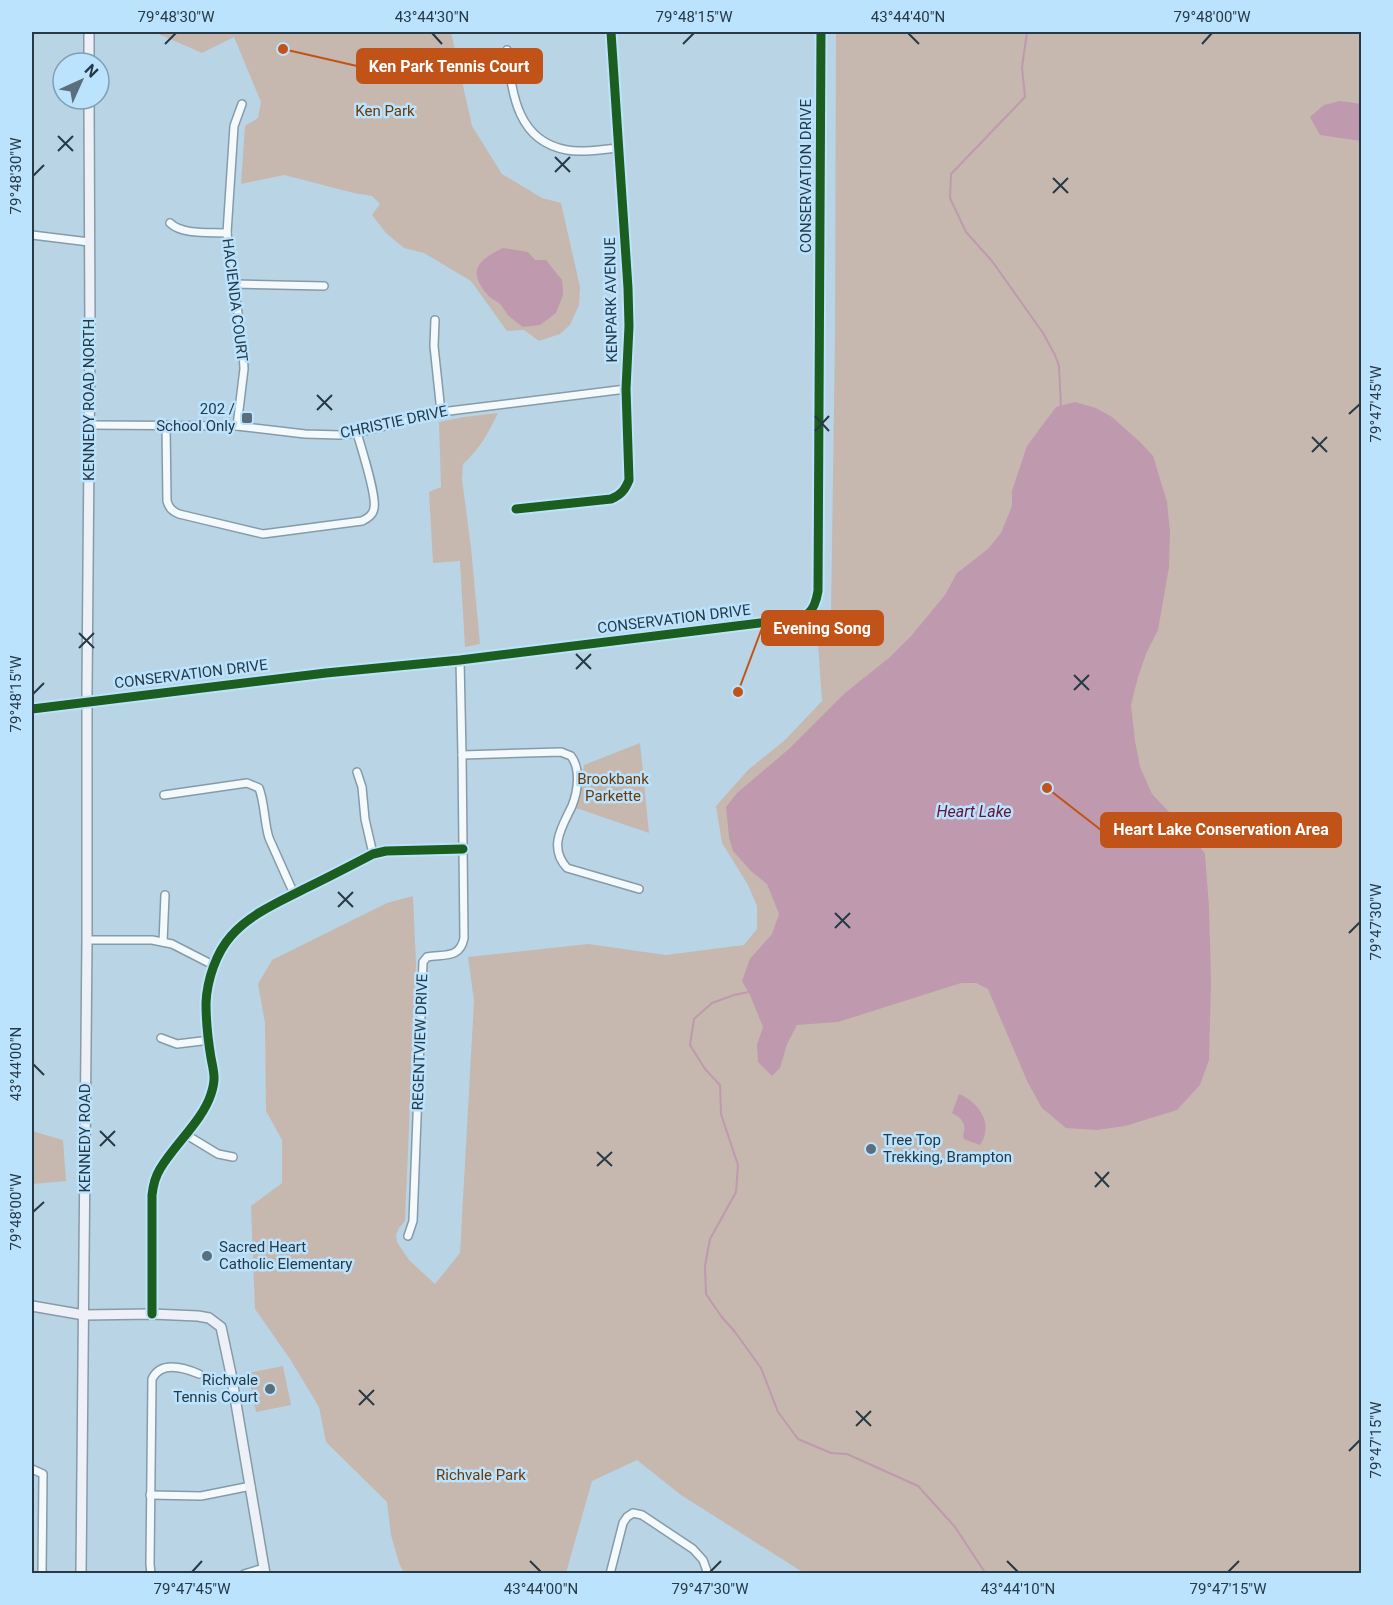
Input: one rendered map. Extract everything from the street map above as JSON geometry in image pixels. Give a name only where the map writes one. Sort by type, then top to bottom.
[{"type":"main road","points":[[88,32],[89,51]]},
{"type":"main road","name":"KENNEDY ROAD NORTH","points":[[87,702],[89,111]]},
{"type":"main road","name":"CONSERVATION DRIVE","points":[[32,709],[87,702]]},
{"type":"main road","name":"KENNEDY ROAD","points":[[81,1574],[87,702]]},
{"type":"main road","points":[[32,1306],[84,1315],[152,1314],[209,1318],[221,1327],[265,1571]]},
{"type":"street","name":"KENPARK AVENUE","points":[[516,509],[611,499],[619,496],[629,480],[626,389],[629,307],[611,32]]},
{"type":"street","name":"CONSERVATION DRIVE","points":[[87,702],[326,673],[460,660],[784,620],[803,617],[813,611],[818,591],[821,32]]},
{"type":"street","points":[[507,50],[514,100],[523,122],[535,135],[548,144],[568,150],[619,148]]},
{"type":"street","name":"HACIENDA COURT","points":[[237,426],[244,369],[227,233],[234,126],[242,104]]},
{"type":"street","points":[[170,223],[183,231],[227,233]]},
{"type":"street","points":[[32,235],[89,242]]},
{"type":"street","points":[[234,284],[324,286]]},
{"type":"street","points":[[435,320],[434,346],[441,412]]},
{"type":"street","name":"CHRISTIE DRIVE","points":[[89,425],[237,426],[305,434],[340,435],[357,433],[441,412],[626,389]]},
{"type":"street","points":[[166,425],[167,501],[173,512],[263,534],[362,521],[372,514],[375,500],[357,433]]},
{"type":"street","name":"REGENTVIEW DRIVE","points":[[408,1236],[413,1221],[423,962],[427,957],[457,952],[462,947],[464,938],[460,660]]},
{"type":"street","points":[[462,755],[561,752],[571,756],[577,768],[577,777],[572,805],[559,831],[561,859],[567,868],[639,889]]},
{"type":"street","points":[[357,772],[362,787],[365,819],[373,854]]},
{"type":"street","points":[[164,795],[247,783],[259,788],[269,838],[294,894]]},
{"type":"street","points":[[152,1314],[152,1195],[154,1182],[159,1170],[198,1118],[211,1093],[214,1072],[206,1001],[213,965],[226,941],[241,926],[263,910],[373,854],[386,851],[463,849]]},
{"type":"street","points":[[163,942],[165,895]]},
{"type":"street","points":[[87,940],[163,942],[183,948],[213,965]]},
{"type":"street","points":[[161,1038],[177,1044],[210,1040]]},
{"type":"street","points":[[185,1134],[218,1154],[233,1157]]},
{"type":"street","points":[[151,1574],[152,1379],[158,1371],[165,1368],[184,1368],[199,1374]]},
{"type":"street","points":[[32,1469],[43,1474],[42,1574]]},
{"type":"street","points":[[150,1495],[201,1496],[251,1486]]},
{"type":"street","points":[[610,1574],[623,1522],[633,1514],[642,1515],[699,1554],[708,1574]]},
{"type":"street","points":[[244,1574],[265,1571]]},
{"type":"green space","name":"Ken Park","points":[[154,32],[451,32],[472,126],[502,174],[542,198],[561,203],[580,287],[579,305],[570,325],[560,334],[539,341],[524,330],[507,331],[471,281],[424,253],[404,248],[386,233],[372,215],[380,204],[372,196],[284,175],[241,184],[245,126],[258,118],[261,102],[234,37],[202,53]]},
{"type":"green space","name":"Richvale Park","points":[[836,32],[1361,32],[1361,1573],[804,1573],[681,1495],[637,1460],[592,1481],[566,1573],[404,1573],[391,1535],[387,1502],[326,1442],[319,1407],[290,1359],[255,1309],[251,1206],[282,1183],[282,1140],[266,1111],[265,1023],[258,984],[272,960],[387,903],[413,896],[416,964],[405,1221],[396,1235],[397,1242],[409,1260],[435,1284],[460,1253],[474,1001],[468,957],[588,944],[666,955],[744,945],[757,929],[757,906],[748,885],[722,843],[716,806],[748,770],[785,740],[822,701],[817,630],[831,614]]},
{"type":"green space","points":[[498,413],[483,440],[463,464],[462,479],[480,644],[465,647],[460,561],[433,563],[429,492],[441,487],[439,422]]},
{"type":"green space","name":"Brookbank Parkette","points":[[640,743],[649,833],[576,808],[580,798],[584,765]]},
{"type":"green space","points":[[32,1131],[63,1140],[66,1181],[32,1184]]},
{"type":"green space","name":"Richvale Tennis Court","points":[[283,1366],[291,1405],[256,1412],[248,1373]]},
{"type":"water","points":[[1340,101],[1361,104],[1361,141],[1320,135],[1310,117],[1324,105]]},
{"type":"water","points":[[503,248],[528,252],[535,260],[546,260],[562,280],[563,295],[556,313],[540,325],[523,327],[488,295],[477,278],[482,261]]},
{"type":"water","name":"Heart Lake","points":[[1075,402],[1096,408],[1112,417],[1153,456],[1167,502],[1170,532],[1169,567],[1158,630],[1146,654],[1131,705],[1140,767],[1152,794],[1194,838],[1205,854],[1211,982],[1209,1060],[1200,1085],[1177,1110],[1125,1126],[1097,1130],[1066,1128],[1042,1108],[1028,1083],[988,989],[976,983],[961,983],[838,1022],[797,1025],[787,1044],[780,1068],[772,1076],[758,1062],[757,1045],[763,1027],[742,981],[750,959],[772,934],[779,914],[767,884],[752,872],[733,851],[726,807],[737,793],[789,749],[845,693],[890,657],[945,595],[957,573],[988,549],[1001,533],[1012,506],[1012,491],[1027,446],[1056,407]]},
{"type":"water","points":[[959,1094],[973,1103],[983,1115],[986,1130],[980,1145],[964,1139],[963,1122],[952,1113]]},
{"type":"waterway","points":[[1027,32],[1022,67],[1025,97],[951,174],[950,198],[966,232],[992,261],[1043,333],[1055,355],[1059,366],[1061,408]]},
{"type":"waterway","points":[[749,992],[712,1003],[694,1019],[690,1045],[705,1069],[720,1085],[721,1114],[738,1165],[736,1192],[710,1239],[705,1266],[706,1294],[761,1368],[778,1412],[798,1439],[831,1453],[847,1454],[918,1486],[955,1527],[986,1574]]},
{"type":"cycle path","points":[[516,509],[611,499],[622,492],[629,480],[626,389],[628,288],[611,32]]},
{"type":"cycle path","points":[[32,709],[784,620],[804,616],[812,610],[818,591],[821,32]]},
{"type":"cycle path","points":[[152,1314],[153,1188],[160,1169],[202,1113],[213,1089],[214,1076],[206,1010],[210,976],[221,950],[239,928],[265,909],[373,854],[386,851],[463,849]]},
{"type":"place","name":"Ken Park Tennis Court","points":[[283,49]]},
{"type":"place","name":"202 / School Only","points":[[247,418]]},
{"type":"place","name":"Evening Song","points":[[738,692]]},
{"type":"place","name":"Heart Lake Conservation Area","points":[[1047,788]]},
{"type":"place","name":"Tree Top Trekking, Brampton","points":[[871,1149]]},
{"type":"place","name":"Sacred Heart Catholic Elementary","points":[[207,1256]]},
{"type":"place","name":"Richvale Tennis Court","points":[[270,1389]]}]
